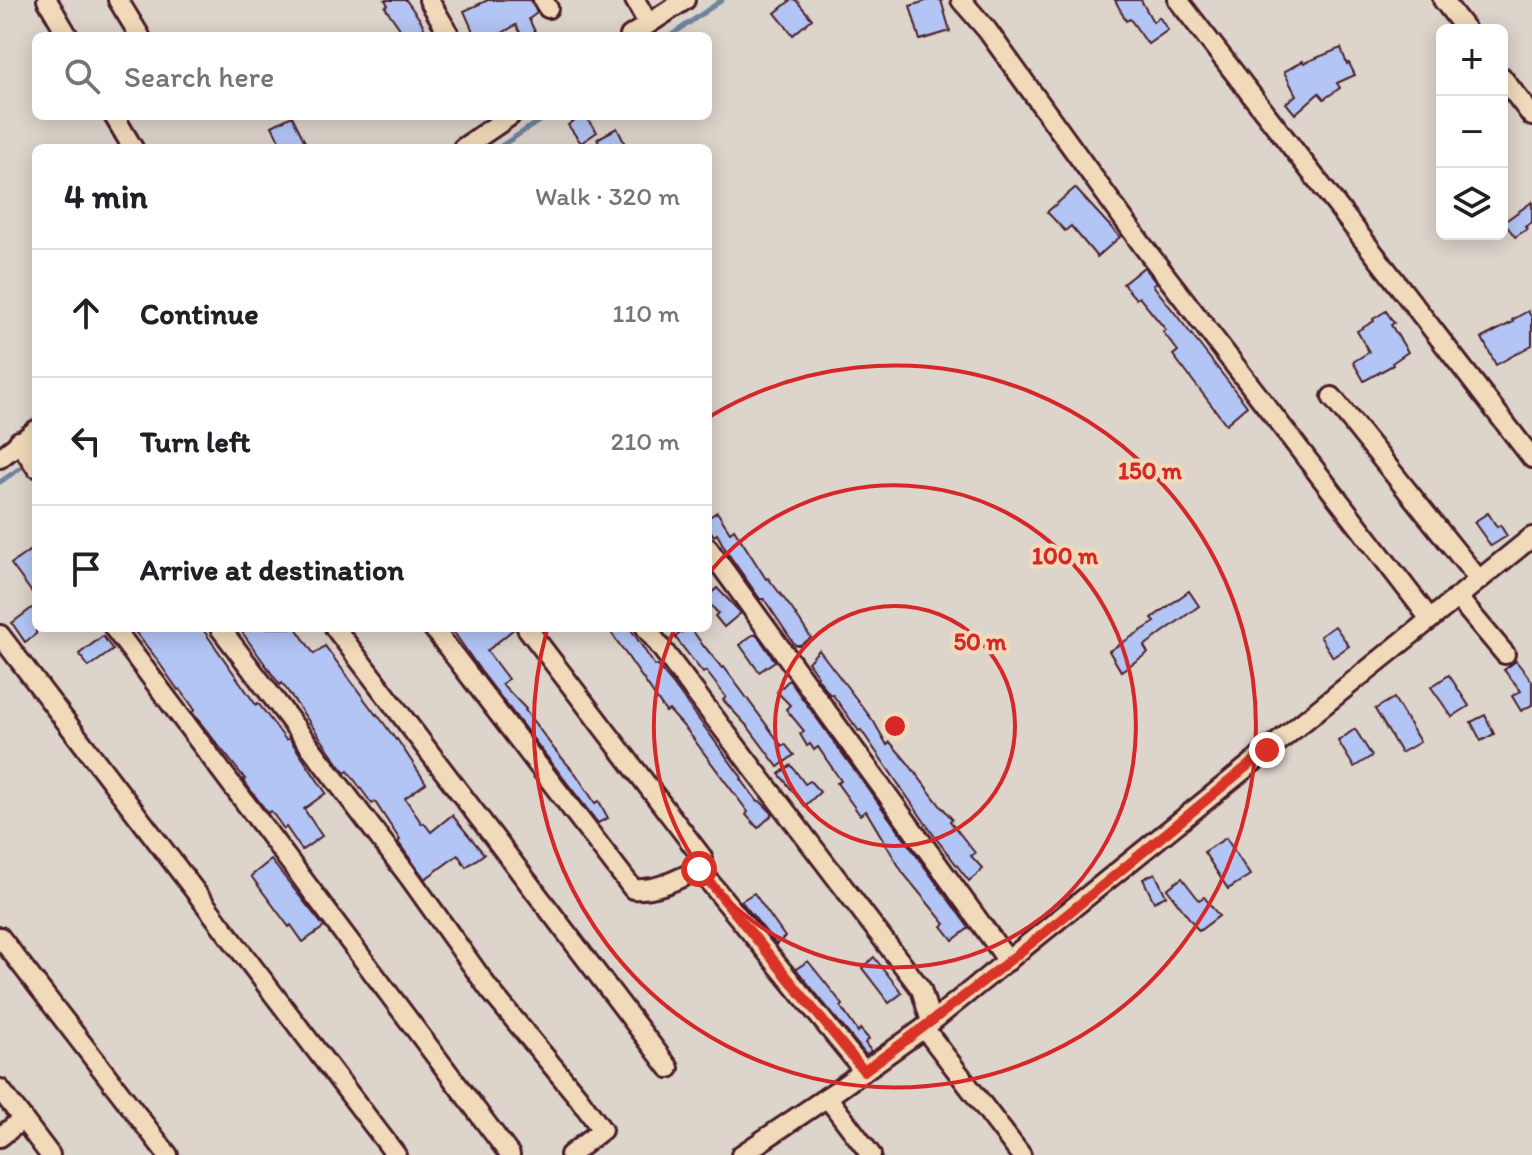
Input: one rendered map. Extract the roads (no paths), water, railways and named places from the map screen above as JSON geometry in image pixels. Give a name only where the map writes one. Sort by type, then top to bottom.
[{"type":"street","points":[[47,0],[66,32]]},
{"type":"street","points":[[118,0],[138,32]]},
{"type":"street","points":[[429,0],[448,32]]},
{"type":"street","points":[[635,0],[648,23]]},
{"type":"street","points":[[636,32],[685,0]]},
{"type":"street","points":[[961,0],[987,30],[1143,246],[1430,619]]},
{"type":"street","points":[[1178,0],[1532,458]]},
{"type":"street","points":[[1443,0],[1461,24]]},
{"type":"street","points":[[1508,85],[1532,116]]},
{"type":"street","points":[[116,120],[131,144]]},
{"type":"street","points":[[468,144],[499,120]]},
{"type":"street","points":[[1332,397],[1479,580]]},
{"type":"street","points":[[0,458],[27,453]]},
{"type":"street","points":[[741,1155],[927,1025],[1532,537]]},
{"type":"street","points":[[712,554],[1008,961]]},
{"type":"street","points":[[1457,597],[1505,654]]},
{"type":"street","points":[[117,632],[510,1155]]},
{"type":"street","points":[[223,632],[410,878],[489,989],[602,1130],[570,1155]]},
{"type":"street","points":[[338,632],[669,1068]]},
{"type":"street","points":[[436,632],[633,889],[658,888],[699,869]]},
{"type":"street","points":[[530,632],[702,857],[699,869]]},
{"type":"street","points":[[649,632],[921,989],[927,1025],[1021,1155]]},
{"type":"street","points":[[0,635],[396,1155]]},
{"type":"street","points":[[699,869],[864,1071]]},
{"type":"street","points":[[0,937],[168,1155]]},
{"type":"street","points":[[0,1089],[50,1155]]},
{"type":"street","points":[[827,1097],[871,1155]]},
{"type":"street","points":[[0,1137],[23,1119]]},
{"type":"waterway","points":[[676,32],[722,0]]},
{"type":"waterway","points":[[504,144],[541,120]]},
{"type":"waterway","points":[[0,482],[29,462]]}]
